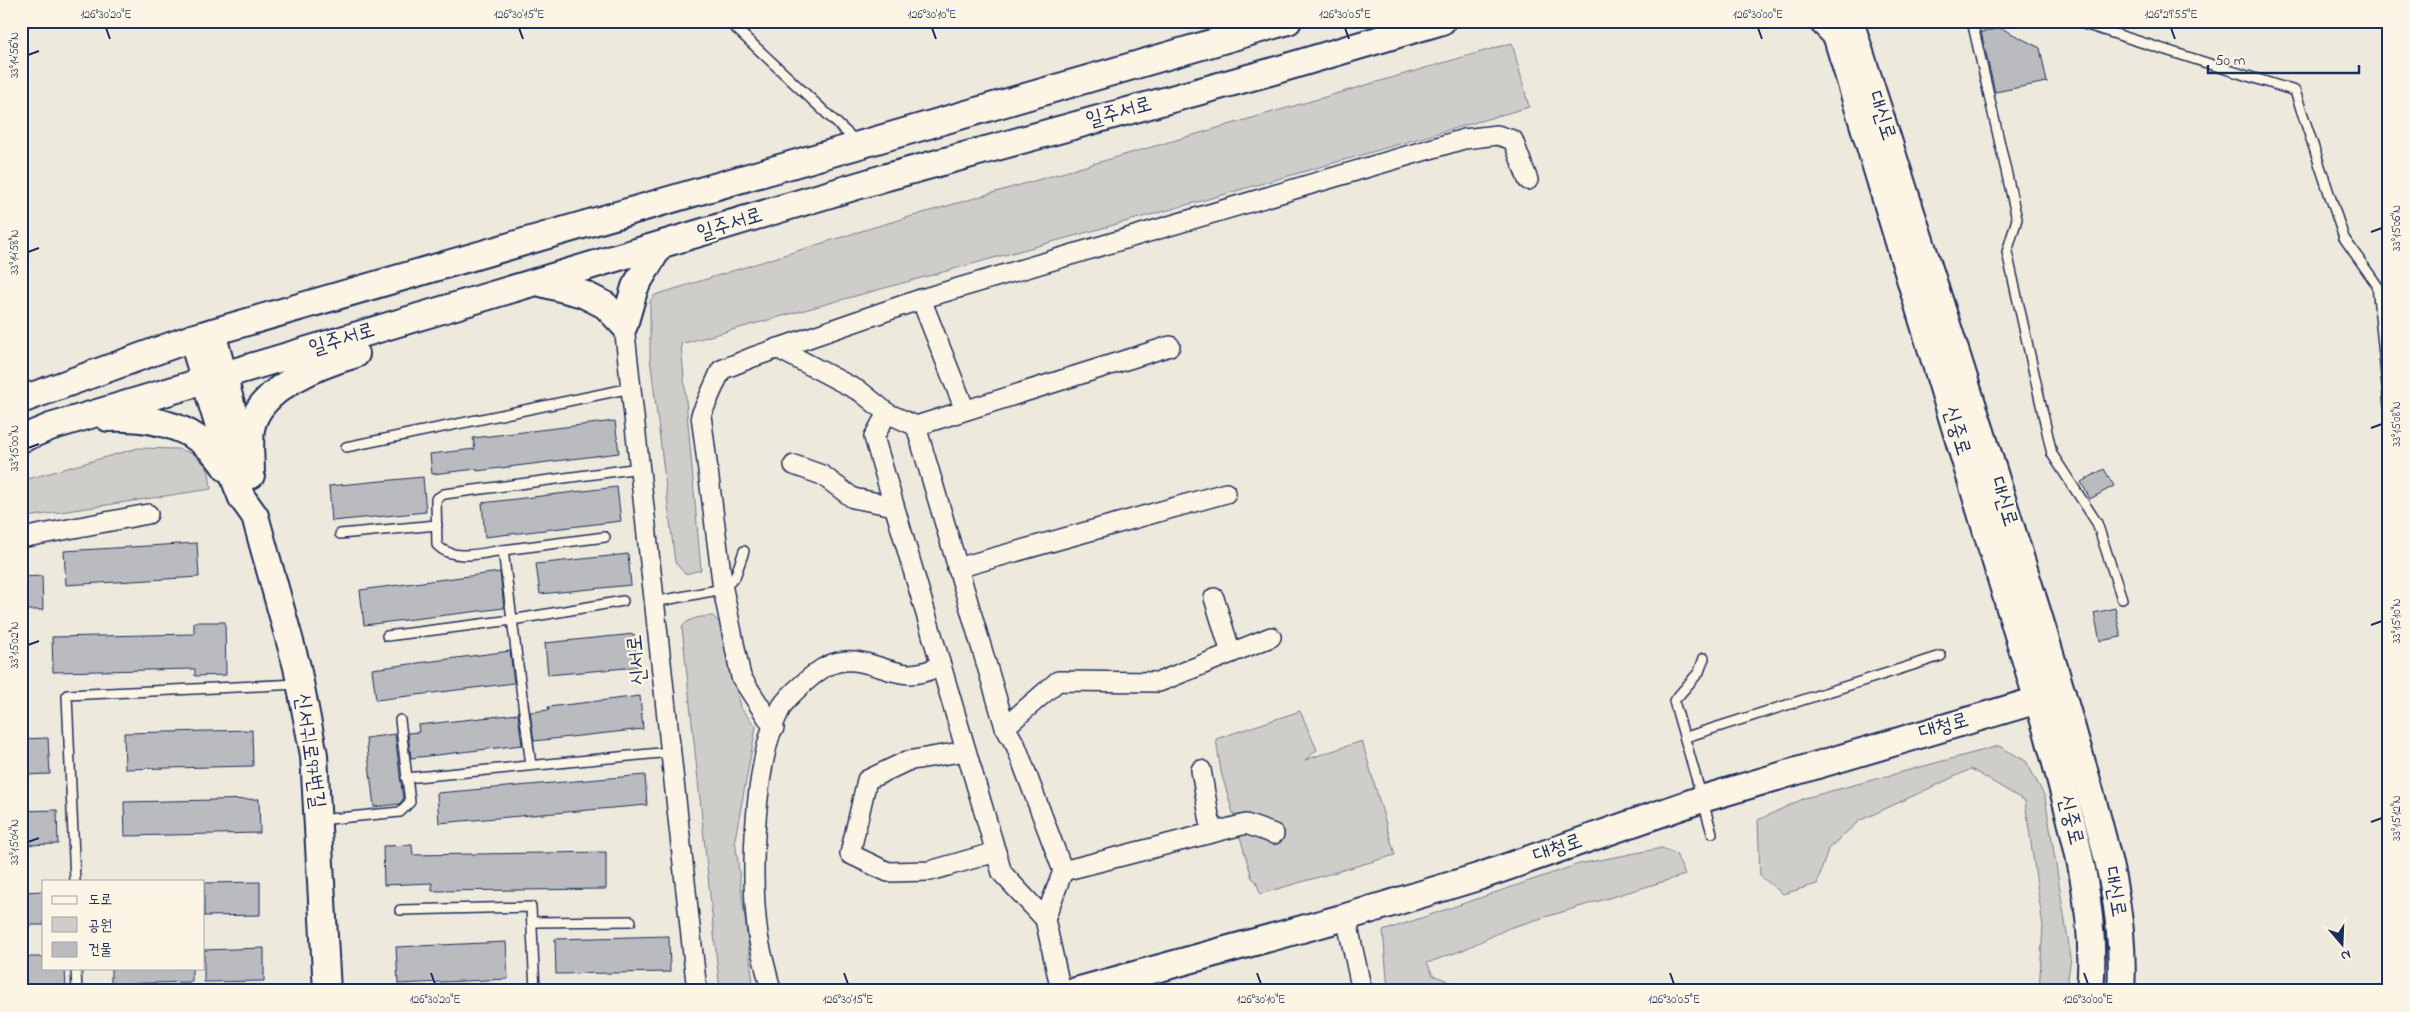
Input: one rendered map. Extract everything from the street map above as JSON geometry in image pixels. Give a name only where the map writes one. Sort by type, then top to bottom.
[{"type":"main road","name":"일주서로","points":[[21,400],[202,335],[1288,21]]},
{"type":"main road","name":"일주서로","points":[[21,439],[50,428],[659,247],[887,177],[1270,72],[1442,21]]},
{"type":"main road","name":"대신로","points":[[1842,26],[1940,296],[2050,696],[2115,889],[2121,934],[2121,991]]},
{"type":"main road","points":[[624,325],[635,287],[659,247]]},
{"type":"main road","points":[[536,282],[583,294],[605,305],[624,325]]},
{"type":"main road","points":[[243,479],[251,428],[260,406],[286,383],[333,360],[373,349],[403,322]]},
{"type":"main road","name":"신서귀로97번길","points":[[202,335],[243,479],[256,497],[255,516],[300,684],[314,756],[327,991]]},
{"type":"main road","points":[[50,428],[109,418],[147,419],[174,425],[202,440],[243,479]]},
{"type":"main road","name":"대청로","points":[[1076,991],[1346,917],[1478,877],[1702,799],[2050,696]]},
{"type":"main road","name":"신중로","points":[[2050,696],[2079,856],[2090,940],[2090,991]]},
{"type":"street","points":[[774,728],[741,677],[723,589],[701,415],[721,370],[778,348],[921,299],[1464,139],[1497,135],[1513,140],[1528,180]]},
{"type":"street","points":[[921,299],[965,410]]},
{"type":"street","name":"신서로","points":[[624,325],[696,991]]},
{"type":"street","points":[[778,348],[860,392],[887,413],[916,426],[1170,346]]},
{"type":"street","points":[[887,413],[874,437],[1002,873],[1046,919]]},
{"type":"street","points":[[916,426],[1005,727],[1016,746],[1063,871],[1046,919],[1060,991]]},
{"type":"street","points":[[794,464],[822,475],[853,498],[894,506]]},
{"type":"street","points":[[957,568],[1226,493]]},
{"type":"street","points":[[21,538],[148,514]]},
{"type":"street","points":[[1214,598],[1231,653]]},
{"type":"street","points":[[1005,727],[1058,681],[1159,682],[1271,638]]},
{"type":"street","points":[[771,991],[758,935],[753,849],[765,752],[782,705],[810,678],[827,666],[854,660],[902,674],[919,674],[941,666]]},
{"type":"street","points":[[966,751],[907,761],[867,780],[850,854],[888,872],[930,871],[996,852]]},
{"type":"street","points":[[1201,770],[1212,833]]},
{"type":"street","points":[[1063,871],[1246,824],[1274,834]]},
{"type":"street","points":[[1346,917],[1362,991]]},
{"type":"lane","points":[[728,21],[859,144]]},
{"type":"lane","points":[[1972,21],[2017,219],[2007,252],[2052,454],[2097,523],[2122,599]]},
{"type":"lane","points":[[2084,21],[2084,24],[2295,91],[2344,238],[2377,285],[2389,406]]},
{"type":"lane","points":[[346,447],[631,388]]},
{"type":"lane","points":[[605,537],[462,555],[443,552],[437,545],[436,499],[444,494],[640,468]]},
{"type":"lane","points":[[340,534],[437,525]]},
{"type":"lane","points":[[503,550],[531,765]]},
{"type":"lane","points":[[654,602],[723,589],[734,577],[744,552]]},
{"type":"lane","points":[[387,636],[512,620],[623,601]]},
{"type":"lane","points":[[1686,737],[1941,656]]},
{"type":"lane","points":[[1704,658],[1699,672],[1674,701],[1686,737],[1712,833]]},
{"type":"lane","points":[[75,880],[67,695],[300,684]]},
{"type":"lane","points":[[319,820],[400,812],[410,802],[400,720]]},
{"type":"lane","points":[[406,778],[670,752]]},
{"type":"lane","points":[[400,910],[531,907],[534,991]]},
{"type":"lane","points":[[532,922],[631,921]]},
{"type":"lane","points":[[76,970],[77,991]]},
{"type":"green space","points":[[1512,43],[1529,107],[1201,201],[681,344],[701,570],[685,574],[675,562],[650,357],[650,301],[655,295],[871,228]]},
{"type":"green space","points":[[138,448],[178,449],[200,456],[209,472],[211,489],[21,518],[21,481]]},
{"type":"green space","points":[[713,616],[722,625],[740,707],[756,727],[735,839],[754,991],[720,991],[682,627],[692,619]]},
{"type":"green space","points":[[1300,711],[1317,750],[1305,760],[1362,741],[1395,855],[1260,894],[1256,881],[1252,878],[1221,772],[1216,739]]},
{"type":"green space","points":[[1999,746],[2026,761],[2045,797],[2071,958],[2066,991],[2039,991],[2043,926],[2025,801],[1971,769],[1859,821],[1828,849],[1817,884],[1783,894],[1760,876],[1758,820],[1805,798]]},
{"type":"green space","points":[[1662,848],[1676,854],[1685,875],[1509,928],[1463,950],[1427,963],[1433,975],[1473,991],[1388,991],[1383,931],[1579,864]]},
{"type":"building","points":[[2001,28],[2040,48],[2047,82],[1995,92],[1981,32]]},
{"type":"building","points":[[615,421],[619,453],[477,471],[477,469],[432,474],[430,454],[475,449],[473,438]]},
{"type":"building","points":[[2104,469],[2114,486],[2090,499],[2081,482]]},
{"type":"building","points":[[423,477],[426,512],[332,521],[329,486]]},
{"type":"building","points":[[617,487],[621,521],[485,537],[482,503]]},
{"type":"building","points":[[197,543],[199,577],[66,585],[64,551]]},
{"type":"building","points":[[628,554],[631,585],[540,594],[536,564]]},
{"type":"building","points":[[500,572],[504,608],[364,625],[360,590]]},
{"type":"building","points":[[42,576],[43,610],[21,610],[21,577]]},
{"type":"building","points":[[2115,608],[2121,637],[2100,641],[2094,613]]},
{"type":"building","points":[[194,622],[225,622],[226,675],[195,676],[195,669],[53,672],[52,637],[194,634]]},
{"type":"building","points":[[634,634],[637,667],[548,675],[545,643]]},
{"type":"building","points":[[510,651],[514,683],[376,700],[372,669]]},
{"type":"building","points":[[640,696],[643,729],[534,741],[530,712],[549,710],[548,707]]},
{"type":"building","points":[[518,714],[522,745],[411,758],[408,733],[419,732],[418,725]]},
{"type":"building","points":[[252,730],[253,766],[125,769],[124,733]]},
{"type":"building","points":[[395,734],[403,800],[399,804],[374,807],[366,738]]},
{"type":"building","points":[[48,738],[50,774],[21,775],[21,739]]},
{"type":"building","points":[[645,775],[647,805],[439,823],[437,793]]},
{"type":"building","points":[[259,799],[260,833],[125,836],[124,802]]},
{"type":"building","points":[[57,810],[58,844],[21,845],[21,811]]},
{"type":"building","points":[[412,845],[413,855],[606,852],[606,889],[432,891],[432,883],[384,885],[383,846]]},
{"type":"building","points":[[260,882],[260,915],[205,916],[205,883]]},
{"type":"building","points":[[42,891],[42,925],[21,925],[21,892]]},
{"type":"building","points":[[669,936],[670,972],[556,974],[555,939]]},
{"type":"building","points":[[506,942],[508,979],[398,984],[396,947]]},
{"type":"building","points":[[264,948],[264,981],[204,982],[205,950]]},
{"type":"building","points":[[21,957],[42,957],[42,970],[65,970],[66,989],[21,990]]},
{"type":"building","points":[[111,970],[192,970],[192,982],[111,984]]}]
